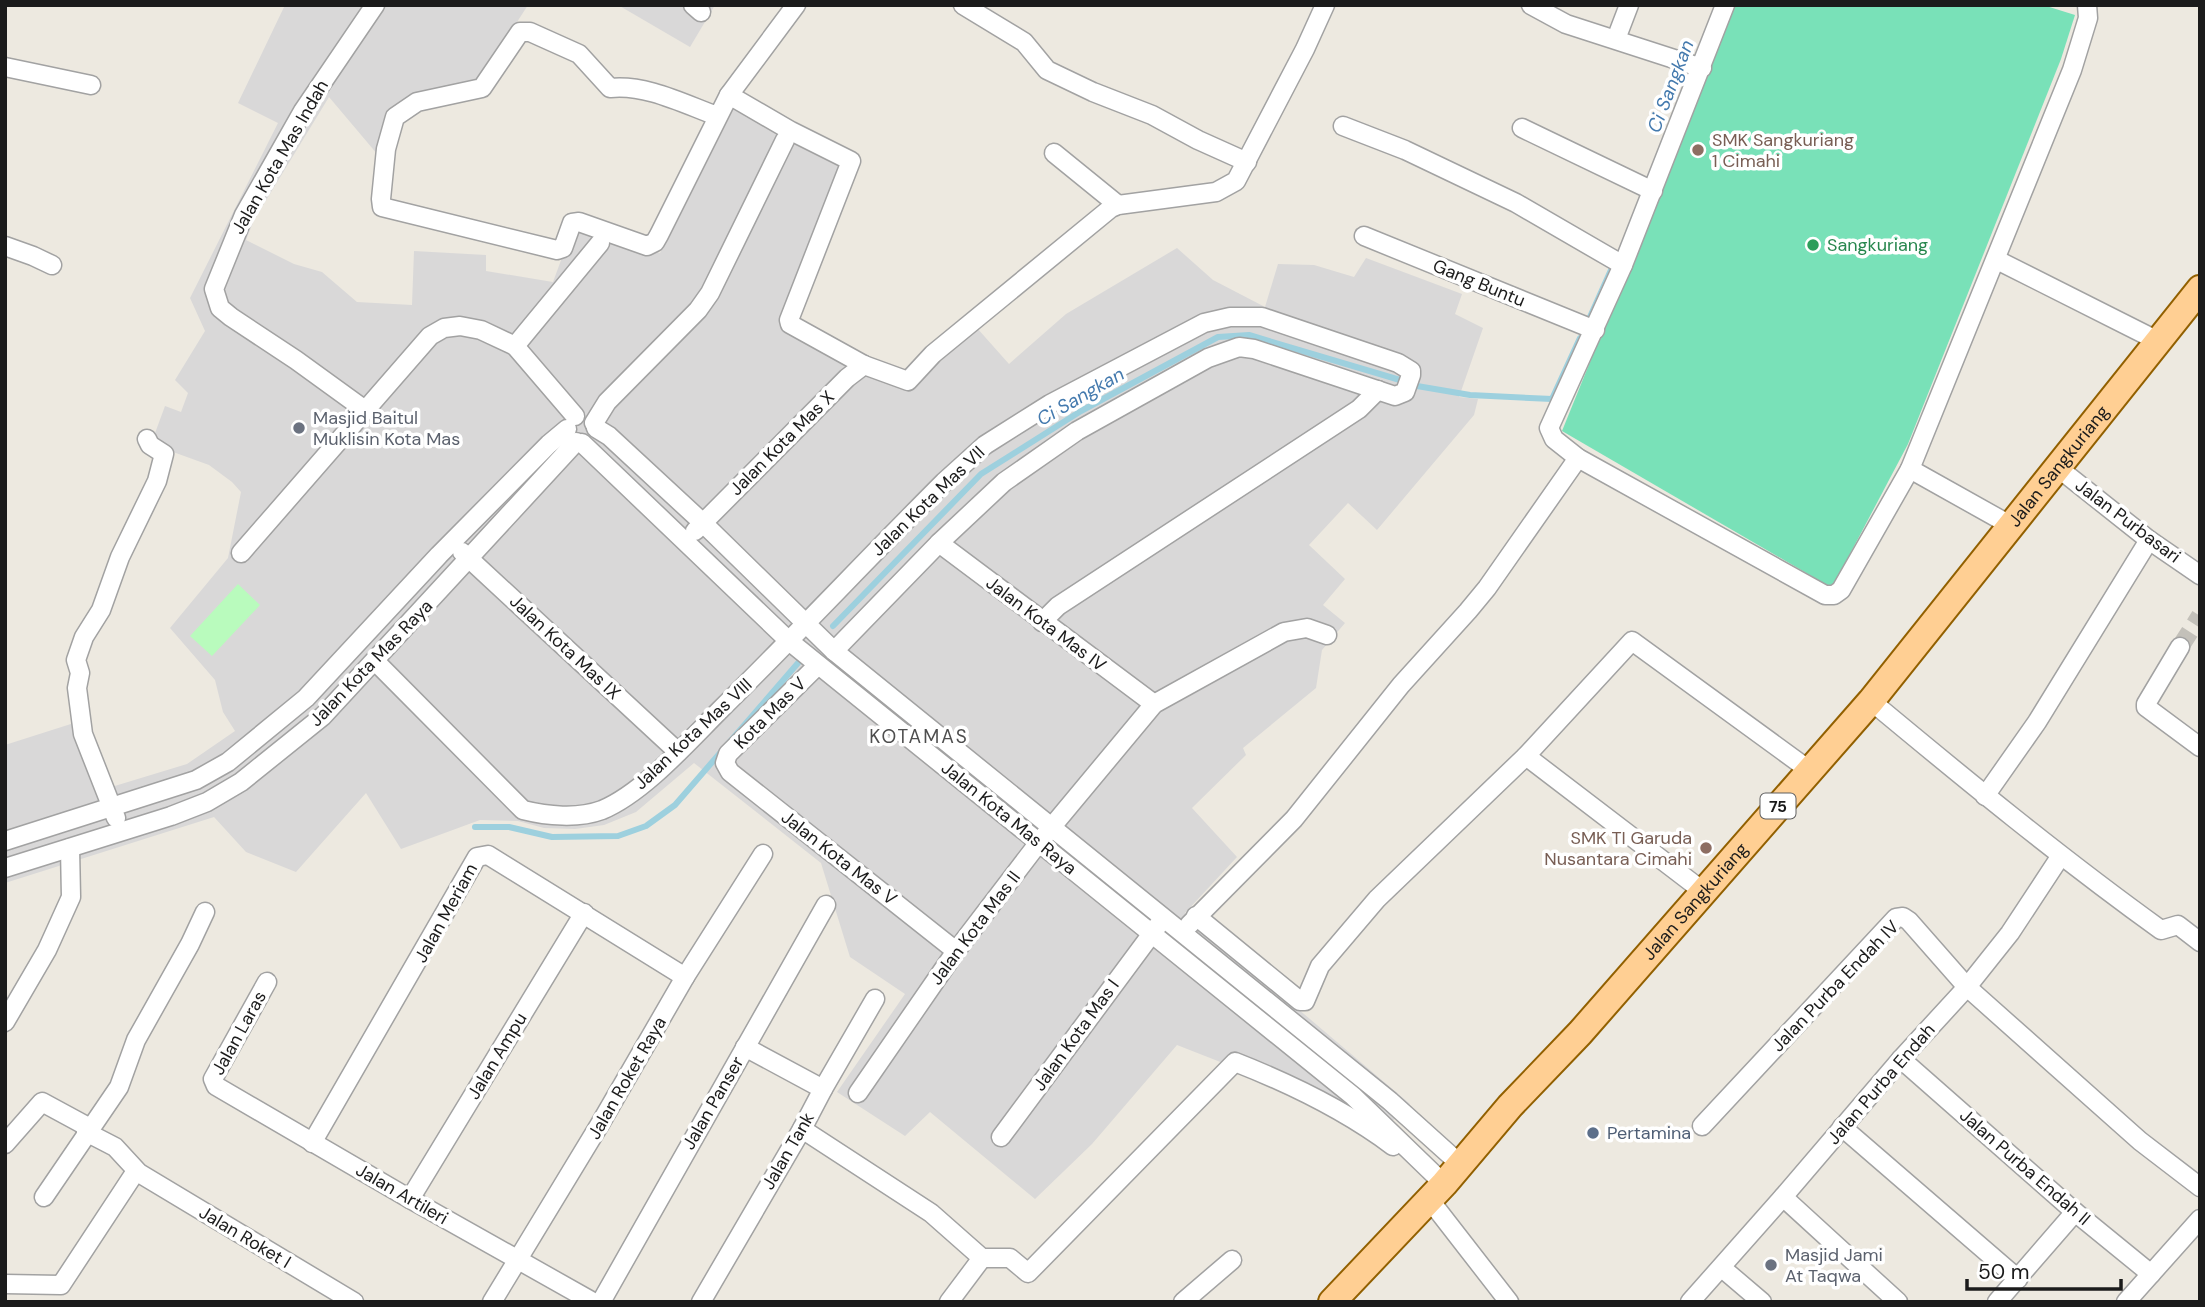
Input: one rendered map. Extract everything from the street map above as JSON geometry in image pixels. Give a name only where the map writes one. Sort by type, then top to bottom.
[{"type":"main road","name":"Jalan Sangkuriang","points":[[1332,1302],[1436,1192],[1871,701],[2198,294]]},
{"type":"street","name":"Jalan Kota Mas Indah","points":[[365,410],[231,317],[220,307],[214,289],[250,203],[303,110],[375,5]]},
{"type":"street","points":[[717,116],[658,94],[623,86],[610,88],[579,54],[530,32],[520,32],[482,88],[417,102],[395,117],[386,149],[380,198],[382,207],[557,250],[563,248],[572,223],[579,222],[647,246],[655,242],[659,235],[729,95],[796,5]]},
{"type":"street","points":[[964,5],[1024,42],[1047,70],[1093,92],[1152,115],[1247,162]]},
{"type":"street","points":[[729,95],[791,131],[851,161],[789,320],[793,327],[864,365],[902,381],[912,379],[933,354],[1084,229],[1118,205],[1216,192],[1236,181],[1325,5]]},
{"type":"street","points":[[1531,5],[1566,24],[1698,66]]},
{"type":"street","points":[[1616,39],[1629,5]]},
{"type":"street","points":[[1726,5],[1698,66],[1623,265],[1549,428],[1554,439],[1578,458],[1825,595],[1834,595],[1842,590],[1910,469],[2072,70],[2088,18],[2087,5]]},
{"type":"street","points":[[5,67],[91,85]]},
{"type":"street","points":[[1343,125],[1405,150],[1516,204],[1623,265]]},
{"type":"street","points":[[1522,128],[1653,191]]},
{"type":"street","points":[[241,553],[430,337],[444,328],[460,326],[481,330],[515,346],[559,395],[581,427],[698,310],[710,293],[785,140]]},
{"type":"street","points":[[1054,153],[1118,205]]},
{"type":"street","name":"Gang Buntu","points":[[1364,236],[1595,330]]},
{"type":"street","points":[[515,346],[600,243]]},
{"type":"street","points":[[5,246],[52,265]]},
{"type":"street","points":[[1997,260],[2158,341]]},
{"type":"street","name":"Jalan Kota Mas VII","points":[[806,624],[929,497],[985,445],[1050,404],[1205,323],[1230,317],[1262,317],[1408,367],[1411,375],[1405,392],[1395,396],[1378,390]]},
{"type":"street","points":[[834,651],[939,543],[1004,482],[1077,431],[1208,358],[1239,347],[1254,349],[1378,390],[1359,409],[1058,606],[1042,622]]},
{"type":"street","name":"Jalan Kota Mas X","points":[[685,541],[847,378],[864,365]]},
{"type":"street","name":"Jalan Kota Mas Raya","points":[[581,427],[685,541],[789,641],[1353,1096],[1436,1192]]},
{"type":"street","name":"Jalan Kota Mas Raya","points":[[5,868],[171,816],[207,802],[241,782],[323,716],[471,559],[581,427]]},
{"type":"street","name":"Jalan Kota Mas Raya","points":[[5,841],[196,780],[228,762],[306,698],[549,444],[581,427],[609,436],[834,651],[1053,825],[1163,918],[1367,1082],[1460,1164]]},
{"type":"street","points":[[121,831],[83,734],[76,688],[80,673],[76,660],[84,637],[101,610],[120,557],[156,481],[164,454],[150,445],[147,439]]},
{"type":"street","points":[[1183,933],[1196,916],[1294,819],[1401,685],[1468,611],[1578,458]]},
{"type":"street","name":"Jalan Purbasari","points":[[2057,467],[2149,540],[2200,575]]},
{"type":"street","points":[[1910,469],[2010,525]]},
{"type":"street","points":[[1985,796],[2036,722],[2149,540]]},
{"type":"street","name":"Jalan Kota Mas IX","points":[[452,543],[678,752]]},
{"type":"street","name":"Jalan Kota Mas IV","points":[[939,543],[1154,704]]},
{"type":"street","name":"Jalan Kota Mas VIII","points":[[375,661],[523,810],[544,815],[575,815],[600,811],[626,797],[678,752],[806,624]]},
{"type":"street","points":[[1154,704],[1284,632],[1307,628],[1327,635]]},
{"type":"street","points":[[1196,916],[1261,971],[1300,1001],[1305,1001],[1320,966],[1377,899],[1526,755],[1632,642],[1809,771]]},
{"type":"street","points":[[2180,647],[2146,708],[2200,747]]},
{"type":"street","name":"Kota Mas V","points":[[726,763],[728,754],[818,665]]},
{"type":"street","points":[[1871,701],[2060,857],[2161,930],[2178,925],[2200,942]]},
{"type":"street","name":"Jalan Kota Mas II","points":[[858,1093],[956,951],[1040,841],[1154,704]]},
{"type":"street","points":[[1526,755],[1704,892]]},
{"type":"street","name":"Jalan Kota Mas V","points":[[726,763],[730,772],[956,951]]},
{"type":"street","points":[[5,1022],[47,950],[71,897],[70,848]]},
{"type":"street","name":"Jalan Roket Raya","points":[[492,1302],[685,977],[762,854]]},
{"type":"street","name":"Jalan Meriam","points":[[312,1143],[477,857],[488,855],[685,977]]},
{"type":"street","name":"Jalan Purba Endah","points":[[1690,1302],[1967,987],[2010,933],[2060,857]]},
{"type":"street","name":"Jalan Panser","points":[[601,1302],[826,905]]},
{"type":"street","points":[[44,1197],[119,1087],[136,1040],[205,912]]},
{"type":"street","name":"Jalan Ampu","points":[[410,1199],[584,913]]},
{"type":"street","name":"Jalan Kota Mas I","points":[[1001,1137],[1163,918]]},
{"type":"street","name":"Jalan Purba Endah IV","points":[[1702,1126],[1896,918],[1909,920],[1967,987]]},
{"type":"street","name":"Jalan Laras","points":[[214,1083],[213,1079],[267,982]]},
{"type":"street","points":[[1967,987],[2140,1141],[2200,1187]]},
{"type":"street","name":"Jalan Tank","points":[[701,1302],[803,1129],[822,1089],[875,999]]},
{"type":"street","points":[[745,1047],[822,1089]]},
{"type":"street","name":"Jalan Purba Endah II","points":[[1901,1059],[2075,1212],[2151,1274]]},
{"type":"street","points":[[803,1129],[931,1213],[982,1258],[1010,1258],[1028,1273],[1235,1062],[1300,1090],[1364,1124],[1394,1147],[1436,1192],[1509,1302]]},
{"type":"street","points":[[1353,1096],[1367,1082]]},
{"type":"street","name":"Jalan Artileri","points":[[214,1083],[312,1143],[593,1302]]},
{"type":"street","name":"Jalan Roket I","points":[[5,1144],[42,1102],[115,1147],[136,1171],[354,1302]]},
{"type":"street","points":[[1842,1128],[2018,1279]]},
{"type":"street","points":[[5,1284],[61,1285],[136,1171]]},
{"type":"street","points":[[1783,1197],[1898,1302]]},
{"type":"street","points":[[1997,1302],[2075,1212]]},
{"type":"street","points":[[2126,1302],[2200,1219]]},
{"type":"street","points":[[949,1302],[982,1258]]},
{"type":"street","points":[[1182,1302],[1232,1260]]},
{"type":"street","points":[[1722,1268],[1762,1302]]},
{"type":"shaded area","points":[[285,5],[528,5],[477,84],[417,100],[378,155],[329,97],[254,220],[246,240],[294,264],[322,272],[357,302],[412,305],[414,251],[486,255],[486,271],[553,282],[574,225],[660,253],[730,98],[848,162],[784,327],[858,369],[909,390],[977,328],[1009,364],[1066,314],[1177,248],[1213,280],[1265,307],[1278,264],[1314,265],[1354,277],[1366,258],[1462,294],[1455,314],[1483,328],[1459,397],[1478,399],[1474,415],[1377,530],[1348,503],[1309,545],[1345,579],[1323,605],[1345,623],[1322,650],[1316,688],[1243,748],[1246,755],[1192,808],[1237,857],[1185,913],[1410,1104],[1380,1133],[1347,1103],[1299,1085],[1228,1065],[1177,1045],[1092,1144],[1035,1199],[930,1112],[905,1136],[837,1092],[905,994],[850,957],[821,863],[694,763],[636,812],[604,825],[575,829],[544,828],[518,821],[480,820],[401,849],[366,793],[296,872],[246,852],[214,817],[5,883],[5,745],[74,723],[95,792],[187,764],[235,731],[223,712],[215,680],[170,628],[228,558],[241,492],[209,465],[151,444],[165,406],[181,412],[188,393],[175,380],[205,331],[190,298],[278,123],[238,103]]},
{"type":"shaded area","points":[[618,5],[715,5],[690,47]]},
{"type":"green space","name":"Sangkuriang","points":[[1735,5],[2043,5],[2075,15],[2061,59],[1908,444],[1832,588],[1562,431]]},
{"type":"green space","points":[[238,584],[260,605],[212,656],[190,636]]},
{"type":"waterway","name":"Ci Sangkan","points":[[1590,317],[1611,270]]},
{"type":"waterway","name":"Ci Sangkan","points":[[833,626],[981,474],[1081,411],[1218,337],[1249,335],[1400,380]]},
{"type":"waterway","name":"Ci Sangkan","points":[[1417,386],[1470,395],[1552,399],[1580,338]]},
{"type":"waterway","name":"Ci Sangkan","points":[[475,827],[509,827],[552,837],[618,836],[646,826],[675,805],[798,663]]},
{"type":"tunnel","points":[[2180,647],[2200,616]]},
{"type":"place","name":"SMK Sangkuriang 1 Cimahi","points":[[1698,150]]},
{"type":"place","name":"Sangkuriang","points":[[1813,245]]},
{"type":"place","name":"Masjid Baitul Muklisin Kota Mas","points":[[299,428]]},
{"type":"place","name":"SMK TI Garuda Nusantara Cimahi","points":[[1706,848]]},
{"type":"place","name":"Pertamina","points":[[1593,1133]]},
{"type":"place","name":"Masjid Jami At Taqwa","points":[[1771,1265]]},
{"type":"district","name":"KOTAMAS","points":[[919,736]]}]
